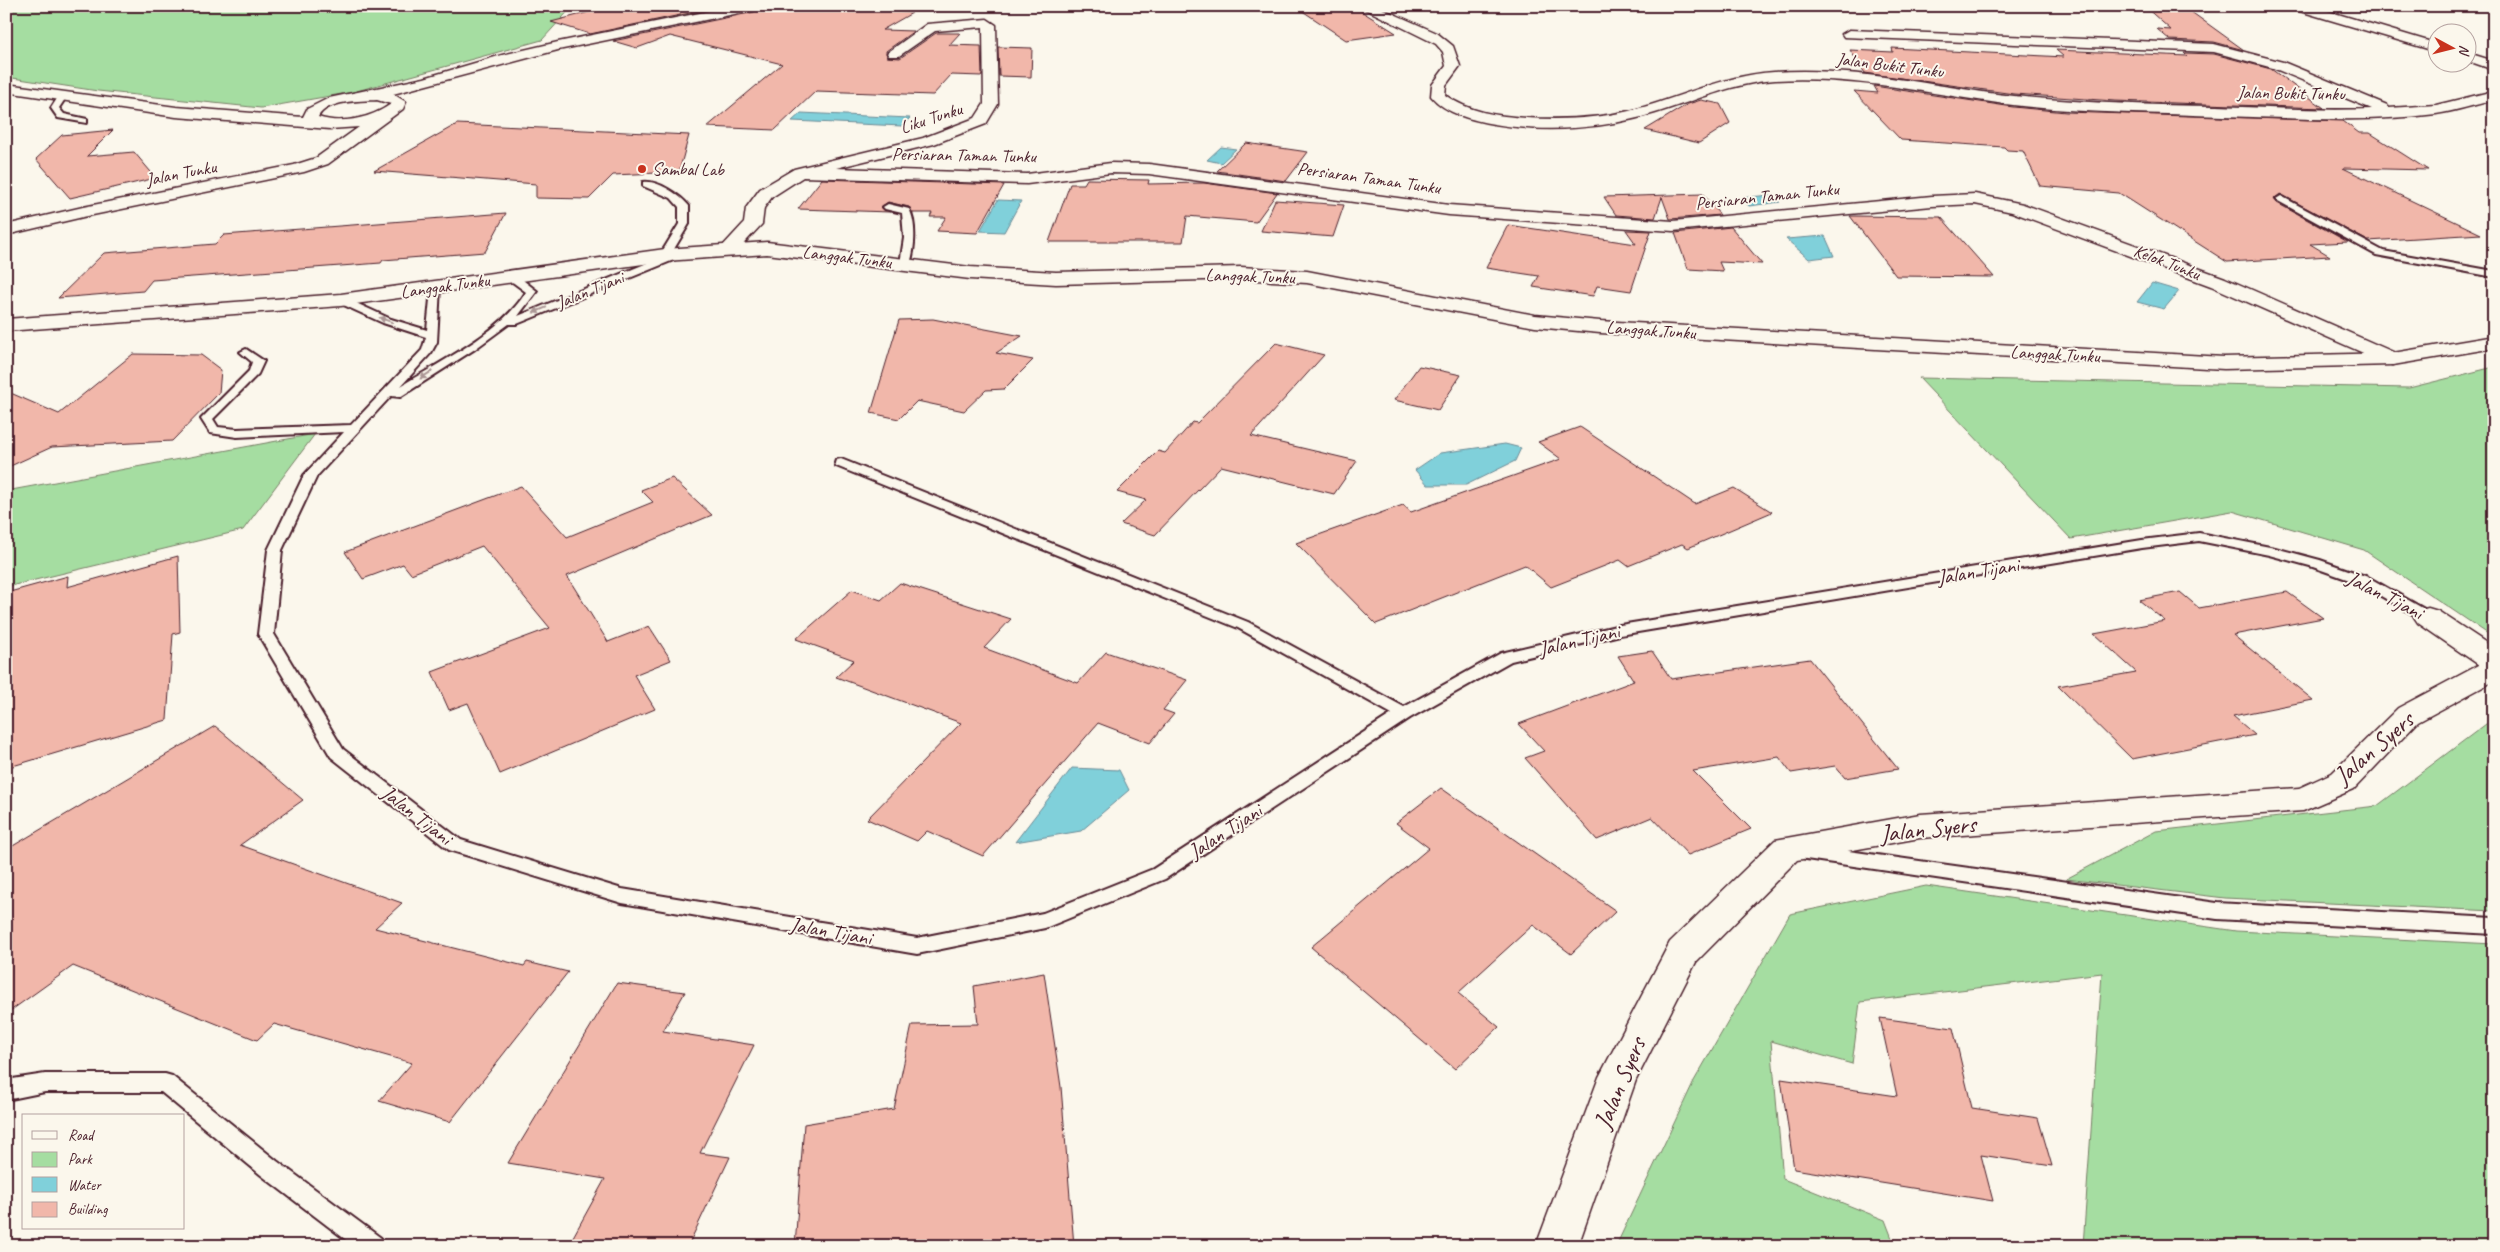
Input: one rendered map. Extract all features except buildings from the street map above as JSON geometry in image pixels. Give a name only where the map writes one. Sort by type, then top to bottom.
[{"type":"street","points":[[254,116],[324,105],[427,82],[507,58],[558,46],[754,6]]},
{"type":"street","name":"Jalan Bukit Tunku","points":[[1365,6],[1434,37],[1447,47],[1452,56],[1453,66],[1437,90],[1438,96],[1444,102],[1468,113],[1507,121],[1557,124],[1608,121],[1646,111],[1713,87],[1742,80],[1802,75],[1882,81],[2011,100],[2076,106],[2321,114],[2393,112],[2438,108],[2494,95]]},
{"type":"street","points":[[2297,6],[2428,45]]},
{"type":"street","name":"Liku Tunku","points":[[729,249],[753,224],[755,208],[766,193],[800,172],[928,141],[981,121],[989,111],[991,104],[989,76],[990,25],[988,23],[932,27],[894,53]]},
{"type":"street","points":[[1849,34],[2214,48],[2275,65],[2393,112]]},
{"type":"street","points":[[2478,60],[2494,66]]},
{"type":"street","name":"Jalan Tunku","points":[[6,230],[83,212],[298,169],[322,161],[394,110],[399,102],[427,82]]},
{"type":"street","points":[[6,88],[176,112],[254,116],[322,123],[356,122],[385,115]]},
{"type":"street","points":[[364,96],[388,97],[399,102]]},
{"type":"street","points":[[324,105],[310,114],[310,119],[355,136]]},
{"type":"street","name":"Persiaran Taman Tunku","points":[[800,172],[1027,179],[1111,168],[1149,169],[1450,210],[1673,226],[1932,200]]},
{"type":"street","name":"Kelok Tunku","points":[[1932,200],[1975,199],[2017,208],[2202,275],[2393,359]]},
{"type":"street","name":"Langgak Tunku","points":[[6,325],[342,300],[436,289],[511,276],[673,254],[729,249],[781,249],[970,273],[1056,278],[1241,273],[1307,277],[1535,321],[1666,332],[2224,363],[2393,359],[2494,342]]},
{"type":"street","name":"Jalan Tijani","points":[[2428,617],[2494,662]]},
{"type":"street","name":"Jalan Syers","points":[[1557,1246],[1618,1077],[1683,952],[1787,849],[1920,826],[2303,799],[2342,781],[2408,715],[2494,669]]},
{"type":"lane","points":[[62,96],[55,108],[61,116],[84,121]]},
{"type":"lane","points":[[646,184],[674,196],[684,206],[684,224],[673,254]]},
{"type":"lane","points":[[2281,199],[2380,253],[2494,274]]},
{"type":"lane","points":[[888,207],[906,211],[907,214],[909,238],[905,264]]},
{"type":"lane","name":"Jalan Tijani","points":[[378,406],[500,328],[673,254]]},
{"type":"lane","name":"Jalan Tijani","points":[[500,328],[526,304],[532,291],[511,276]]},
{"type":"lane","name":"Jalan Tijani","points":[[436,289],[432,334],[427,352],[311,475],[275,550],[266,634],[337,753],[455,845],[622,896],[917,946],[1045,920],[1159,874],[1404,714],[1506,657],[1620,630],[2132,546],[2199,537],[2270,551],[2315,563],[2364,580],[2428,617]]},
{"type":"lane","points":[[342,300],[387,321],[432,334]]},
{"type":"lane","points":[[246,352],[258,361],[254,372],[207,419],[214,430],[237,432],[357,428]]},
{"type":"lane","points":[[841,463],[1243,625],[1404,714]]},
{"type":"lane","points":[[1787,849],[2217,911],[2494,926]]},
{"type":"lane","points":[[6,1090],[45,1083],[165,1083],[269,1168],[373,1246]]},
{"type":"green space","points":[[6,6],[573,6],[542,40],[353,92],[261,108],[98,91],[6,77]]},
{"type":"green space","points":[[694,6],[740,6],[590,36],[587,31]]},
{"type":"green space","points":[[2494,367],[2494,638],[2364,550],[2232,511],[2071,539],[1919,378],[2409,388]]},
{"type":"green space","points":[[315,434],[243,530],[6,587],[6,491]]},
{"type":"green space","points":[[2494,718],[2494,911],[2225,898],[2066,879],[2156,831],[2377,806]]},
{"type":"green space","points":[[1926,886],[2236,931],[2494,944],[2494,1246],[2083,1246],[2102,973],[1860,1002],[1852,1064],[1771,1041],[1783,1179],[1885,1220],[1895,1246],[1616,1246],[1694,1081],[1790,914]]},
{"type":"water","points":[[801,113],[910,118],[902,126],[792,121]]},
{"type":"water","points":[[1221,147],[1236,149],[1221,163],[1207,160]]},
{"type":"water","points":[[1770,195],[1780,202],[1749,206],[1740,198]]},
{"type":"water","points":[[998,200],[1021,201],[1004,232],[980,231]]},
{"type":"water","points":[[1825,236],[1834,256],[1809,259],[1786,239]]},
{"type":"water","points":[[2152,283],[2179,291],[2164,309],[2137,302]]},
{"type":"water","points":[[1505,444],[1521,448],[1515,461],[1466,485],[1428,485],[1415,470],[1440,453]]},
{"type":"water","points":[[1072,768],[1119,770],[1129,790],[1081,831],[1015,842]]},
{"type":"place","name":"Sambal Lab","points":[[642,169]]}]
